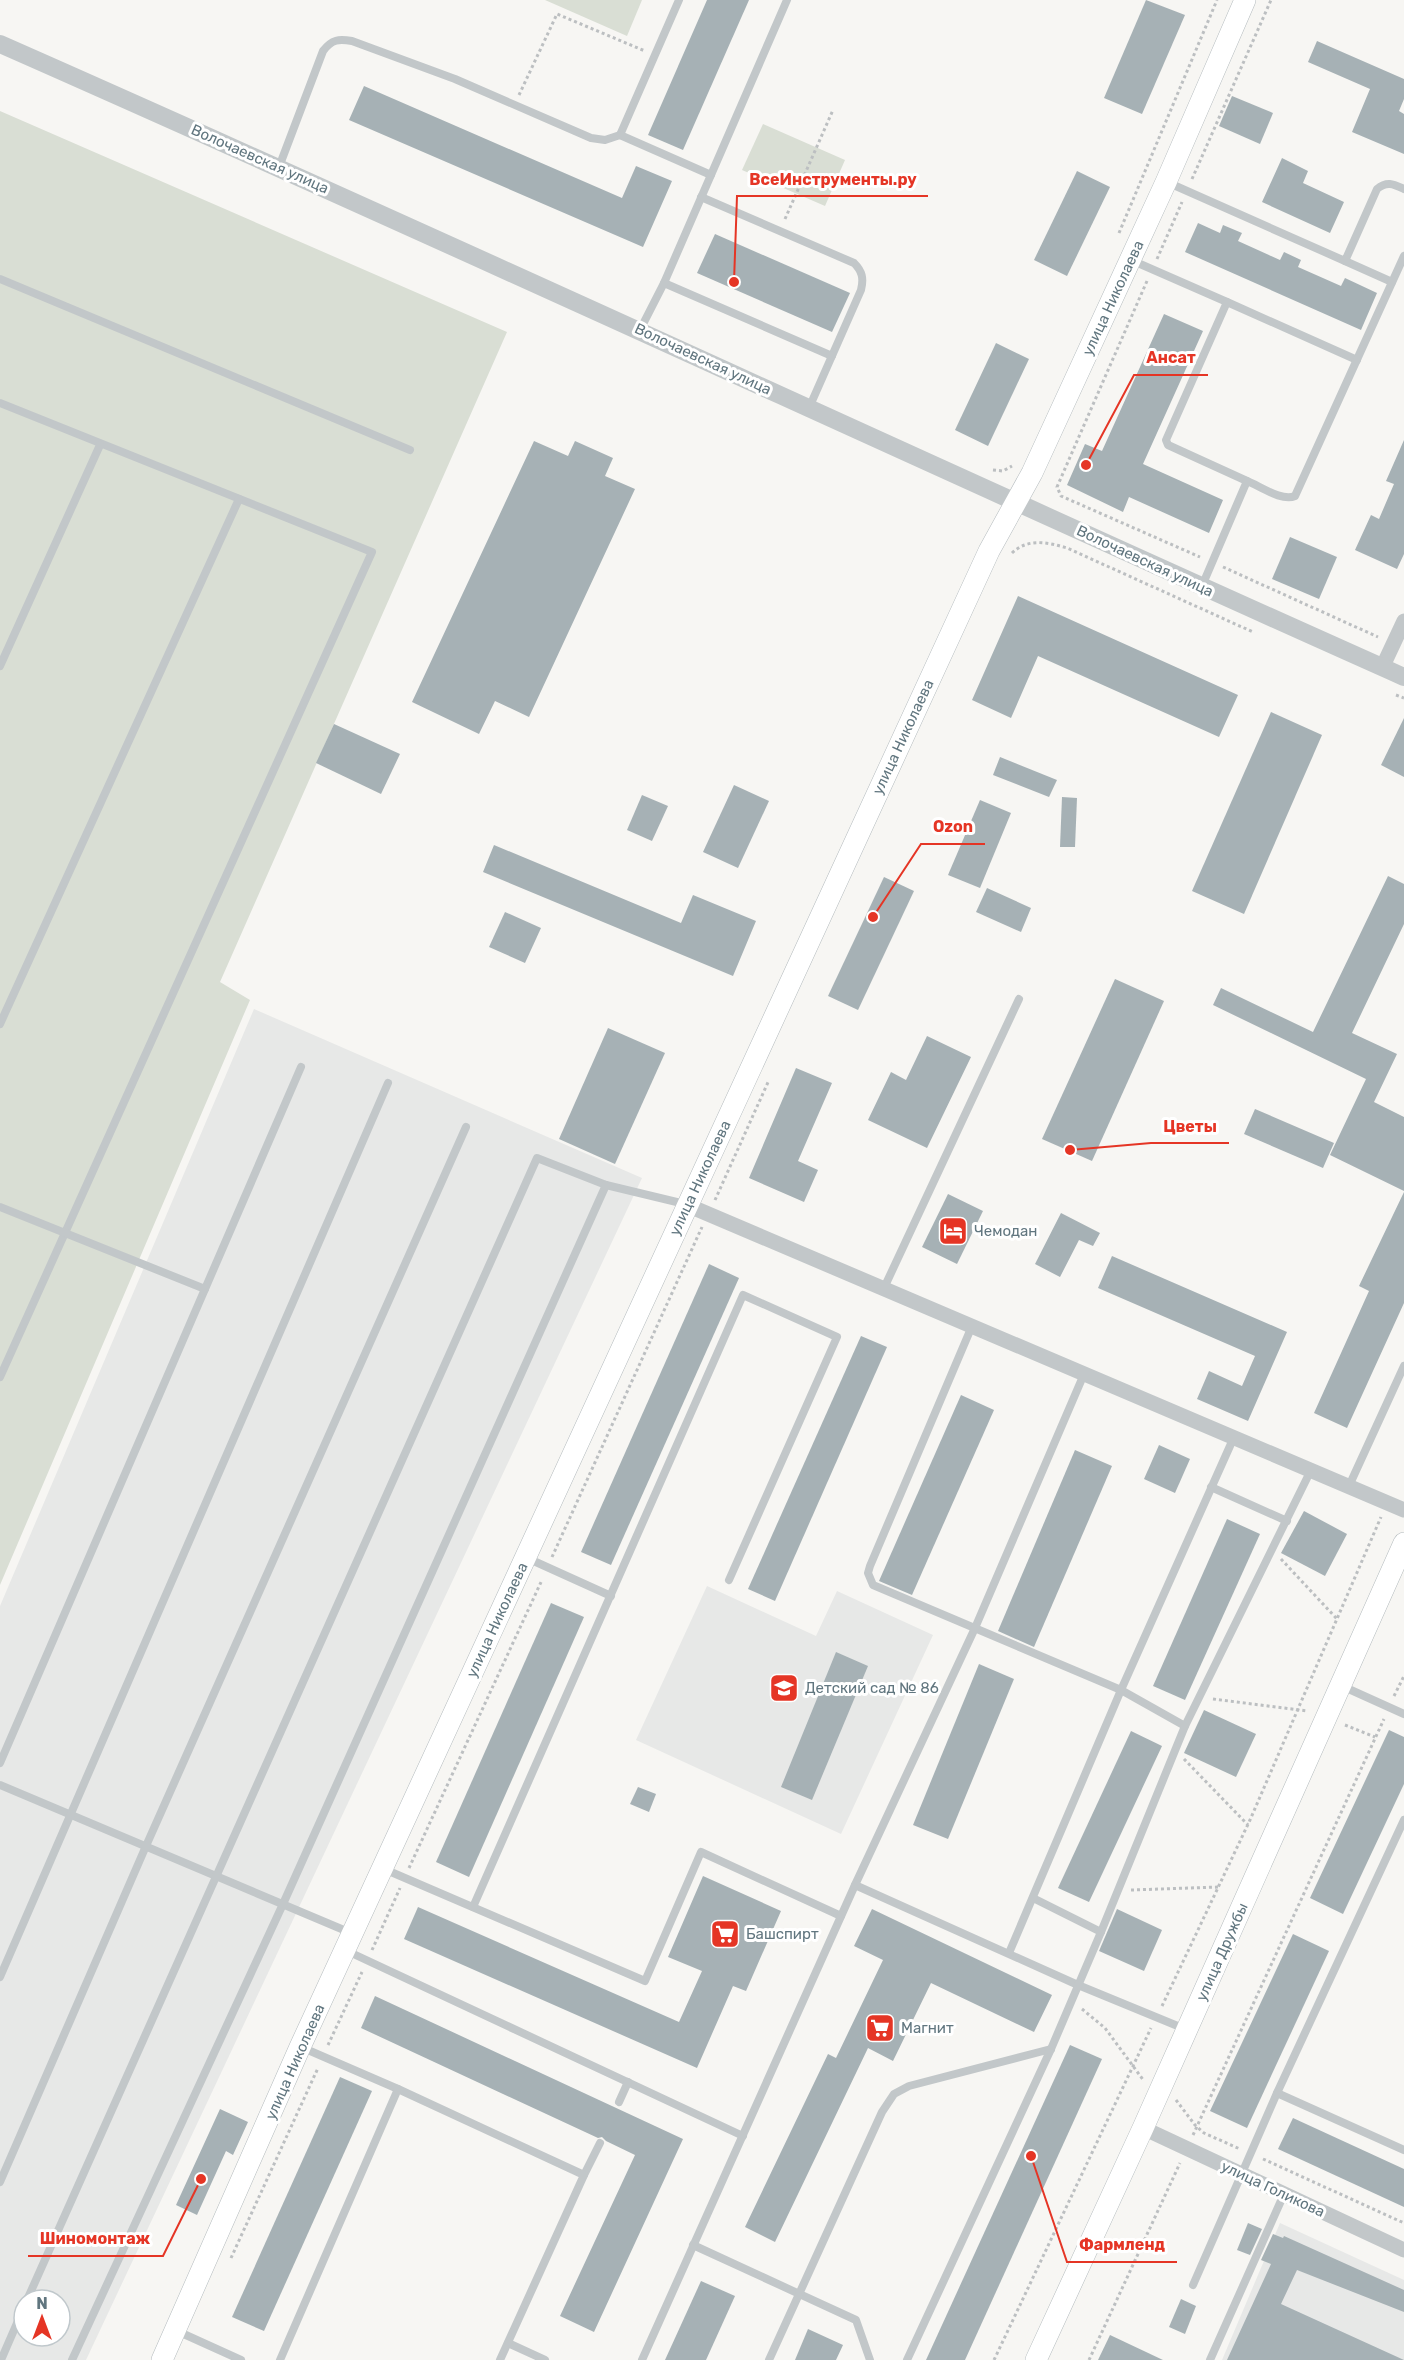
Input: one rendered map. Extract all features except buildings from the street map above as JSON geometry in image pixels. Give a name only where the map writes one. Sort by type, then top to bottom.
[{"type":"main road","name":"улица Николаева","points":[[162,2360],[300,2047],[989,551],[1032,473],[1166,182],[1245,0]]},
{"type":"main road","name":"улица Дружбы","points":[[1036,2360],[1143,2128],[1404,1543]]},
{"type":"street","name":"Волочаевская улица","points":[[0,44],[279,167],[1016,504],[1404,677]]},
{"type":"street","points":[[1382,668],[1404,621]]},
{"type":"street","points":[[687,1205],[1404,1510]]},
{"type":"street","name":"улица Голикова","points":[[1143,2128],[1404,2250]]},
{"type":"lane","points":[[620,135],[679,0]]},
{"type":"lane","points":[[640,331],[664,283],[788,0]]},
{"type":"lane","points":[[279,167],[323,51],[332,41],[340,39],[352,41],[455,79],[591,138],[605,140],[620,135],[711,175]]},
{"type":"lane","points":[[1166,182],[1392,282]]},
{"type":"lane","points":[[1345,261],[1377,189],[1385,183],[1391,183],[1404,189]]},
{"type":"lane","points":[[701,197],[854,263],[862,275],[861,290],[809,408]]},
{"type":"lane","points":[[1227,302],[1166,440],[1168,446],[1283,497],[1295,496],[1404,256]]},
{"type":"lane","points":[[1130,260],[1357,360]]},
{"type":"lane","points":[[0,279],[410,450]]},
{"type":"lane","points":[[664,283],[832,356]]},
{"type":"lane","points":[[0,404],[372,552],[0,1377]]},
{"type":"lane","points":[[0,666],[100,445]]},
{"type":"lane","points":[[1201,587],[1247,481]]},
{"type":"lane","points":[[0,1024],[239,498]]},
{"type":"lane","points":[[884,1288],[1019,999]]},
{"type":"lane","points":[[0,1764],[301,1067]]},
{"type":"lane","points":[[0,1977],[388,1083]]},
{"type":"lane","points":[[0,2182],[146,1846],[466,1127]]},
{"type":"lane","points":[[32,2288],[537,1158],[606,1185],[687,1205]]},
{"type":"lane","points":[[72,2360],[283,1904],[606,1185]]},
{"type":"lane","points":[[0,1207],[205,1289]]},
{"type":"lane","points":[[473,1907],[744,1295],[837,1337],[729,1580]]},
{"type":"lane","points":[[972,1326],[868,1573],[873,1585],[1121,1690],[1185,1726]]},
{"type":"lane","points":[[1349,1486],[1404,1366]]},
{"type":"lane","points":[[642,2360],[855,1885],[975,1628],[1084,1374]]},
{"type":"lane","points":[[1009,1953],[1121,1690],[1234,1437]]},
{"type":"lane","points":[[908,2360],[1051,2049],[1185,1726],[1311,1470]]},
{"type":"lane","points":[[1211,1487],[1287,1521]]},
{"type":"lane","points":[[525,1557],[611,1596]]},
{"type":"lane","points":[[1342,1686],[1404,1714]]},
{"type":"lane","points":[[0,1785],[283,1904],[349,1942],[367,1960],[742,2136]]},
{"type":"lane","points":[[1193,2285],[1277,2093],[1404,1820]]},
{"type":"lane","points":[[383,1868],[645,1981],[701,1852],[841,1916]]},
{"type":"lane","points":[[855,1885],[1078,1986],[1187,2030]]},
{"type":"lane","points":[[1033,1898],[1101,1932]]},
{"type":"lane","points":[[300,2047],[398,2089],[585,2175]]},
{"type":"lane","points":[[769,2360],[882,2112],[894,2094],[909,2086],[1051,2049]]},
{"type":"lane","points":[[619,2102],[628,2082]]},
{"type":"lane","points":[[280,2360],[398,2089]]},
{"type":"lane","points":[[1277,2093],[1404,2150]]},
{"type":"lane","points":[[500,2360],[600,2143]]},
{"type":"lane","points":[[1210,2360],[1284,2194]]},
{"type":"lane","points":[[693,2245],[856,2319],[870,2360]]},
{"type":"lane","points":[[175,2331],[241,2360]]},
{"type":"lane","points":[[0,2360],[12,2334]]},
{"type":"lane","points":[[508,2343],[544,2360]]},
{"type":"path","points":[[1118,235],[1217,0]]},
{"type":"path","points":[[515,105],[556,14],[655,55]]},
{"type":"path","points":[[780,231],[833,110]]},
{"type":"path","points":[[985,467],[1003,471],[1014,463]]},
{"type":"path","points":[[1051,484],[1057,487]]},
{"type":"path","points":[[1012,553],[1022,545],[1042,542],[1067,548],[1258,634]]},
{"type":"path","points":[[1394,694],[1404,698]]},
{"type":"path","points":[[231,2258],[773,1072]]},
{"type":"path","points":[[994,2360],[1248,1825],[1387,1502]]},
{"type":"path","points":[[1272,1550],[1337,1619]]},
{"type":"path","points":[[1089,2360],[1404,1676]]},
{"type":"path","points":[[1200,1697],[1298,1710]]},
{"type":"path","points":[[1341,1723],[1376,1737]]},
{"type":"path","points":[[1176,1751],[1248,1825]]},
{"type":"path","points":[[1118,1891],[1219,1887]]},
{"type":"path","points":[[1072,2000],[1104,2028],[1147,2085]]},
{"type":"path","points":[[1172,2097],[1181,2103],[1204,2133],[1404,2223]]},
{"type":"shaded area","points":[[545,0],[642,0],[627,36]]},
{"type":"shaded area","points":[[0,111],[507,332],[220,982],[250,1000],[0,1585]]},
{"type":"shaded area","points":[[763,124],[845,160],[825,206],[742,170]]},
{"type":"shaded area","points":[[254,1009],[642,1178],[86,2360],[0,2360],[0,1606]]},
{"type":"shaded area","name":"Детский сад № 86","points":[[707,1586],[816,1636],[837,1591],[933,1635],[841,1834],[636,1740]]},
{"type":"shaded area","points":[[1280,2223],[1404,2280],[1404,2360],[1222,2360]]},
{"type":"place","name":"ВсеИнструменты.ру","points":[[734,282]]},
{"type":"place","name":"Ансат","points":[[1086,465]]},
{"type":"place","name":"Ozon","points":[[873,917]]},
{"type":"place","name":"Цветы","points":[[1070,1150]]},
{"type":"place","name":"Чемодан","points":[[953,1231]]},
{"type":"place","name":"Детский сад № 86","points":[[784,1688]]},
{"type":"place","name":"Башспирт","points":[[725,1934]]},
{"type":"place","name":"Магнит","points":[[880,2028]]},
{"type":"place","name":"Фармленд","points":[[1031,2156]]},
{"type":"place","name":"Шиномонтаж","points":[[201,2179]]}]
